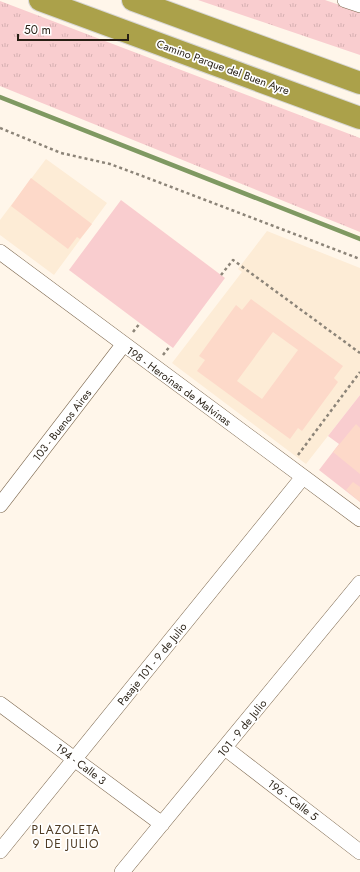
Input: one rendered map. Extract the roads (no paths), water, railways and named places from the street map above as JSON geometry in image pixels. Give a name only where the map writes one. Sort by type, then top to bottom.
[{"type":"highway","name":"Camino Parque del Buen Ayre","points":[[40,0],[360,118]]},
{"type":"highway","points":[[133,0],[360,83]]},
{"type":"street","points":[[346,0],[360,5]]},
{"type":"street","name":"198 - Heroínas de Malvinas","points":[[0,252],[127,341],[303,477],[360,519]]},
{"type":"street","name":"103 - Buenos Aires","points":[[0,505],[127,341]]},
{"type":"street","name":"Pasaje 101 - 9 de Julio","points":[[0,851],[303,477]]},
{"type":"street","name":"101 - 9 de Julio","points":[[122,872],[360,583]]},
{"type":"street","name":"194 - Calle 3","points":[[0,704],[162,824]]},
{"type":"street","name":"196 - Calle 5","points":[[225,748],[360,852]]},
{"type":"waterway","points":[[0,97],[360,239]]},
{"type":"district","name":"PLAZOLETA 9 DE JULIO","points":[[66,837]]}]
